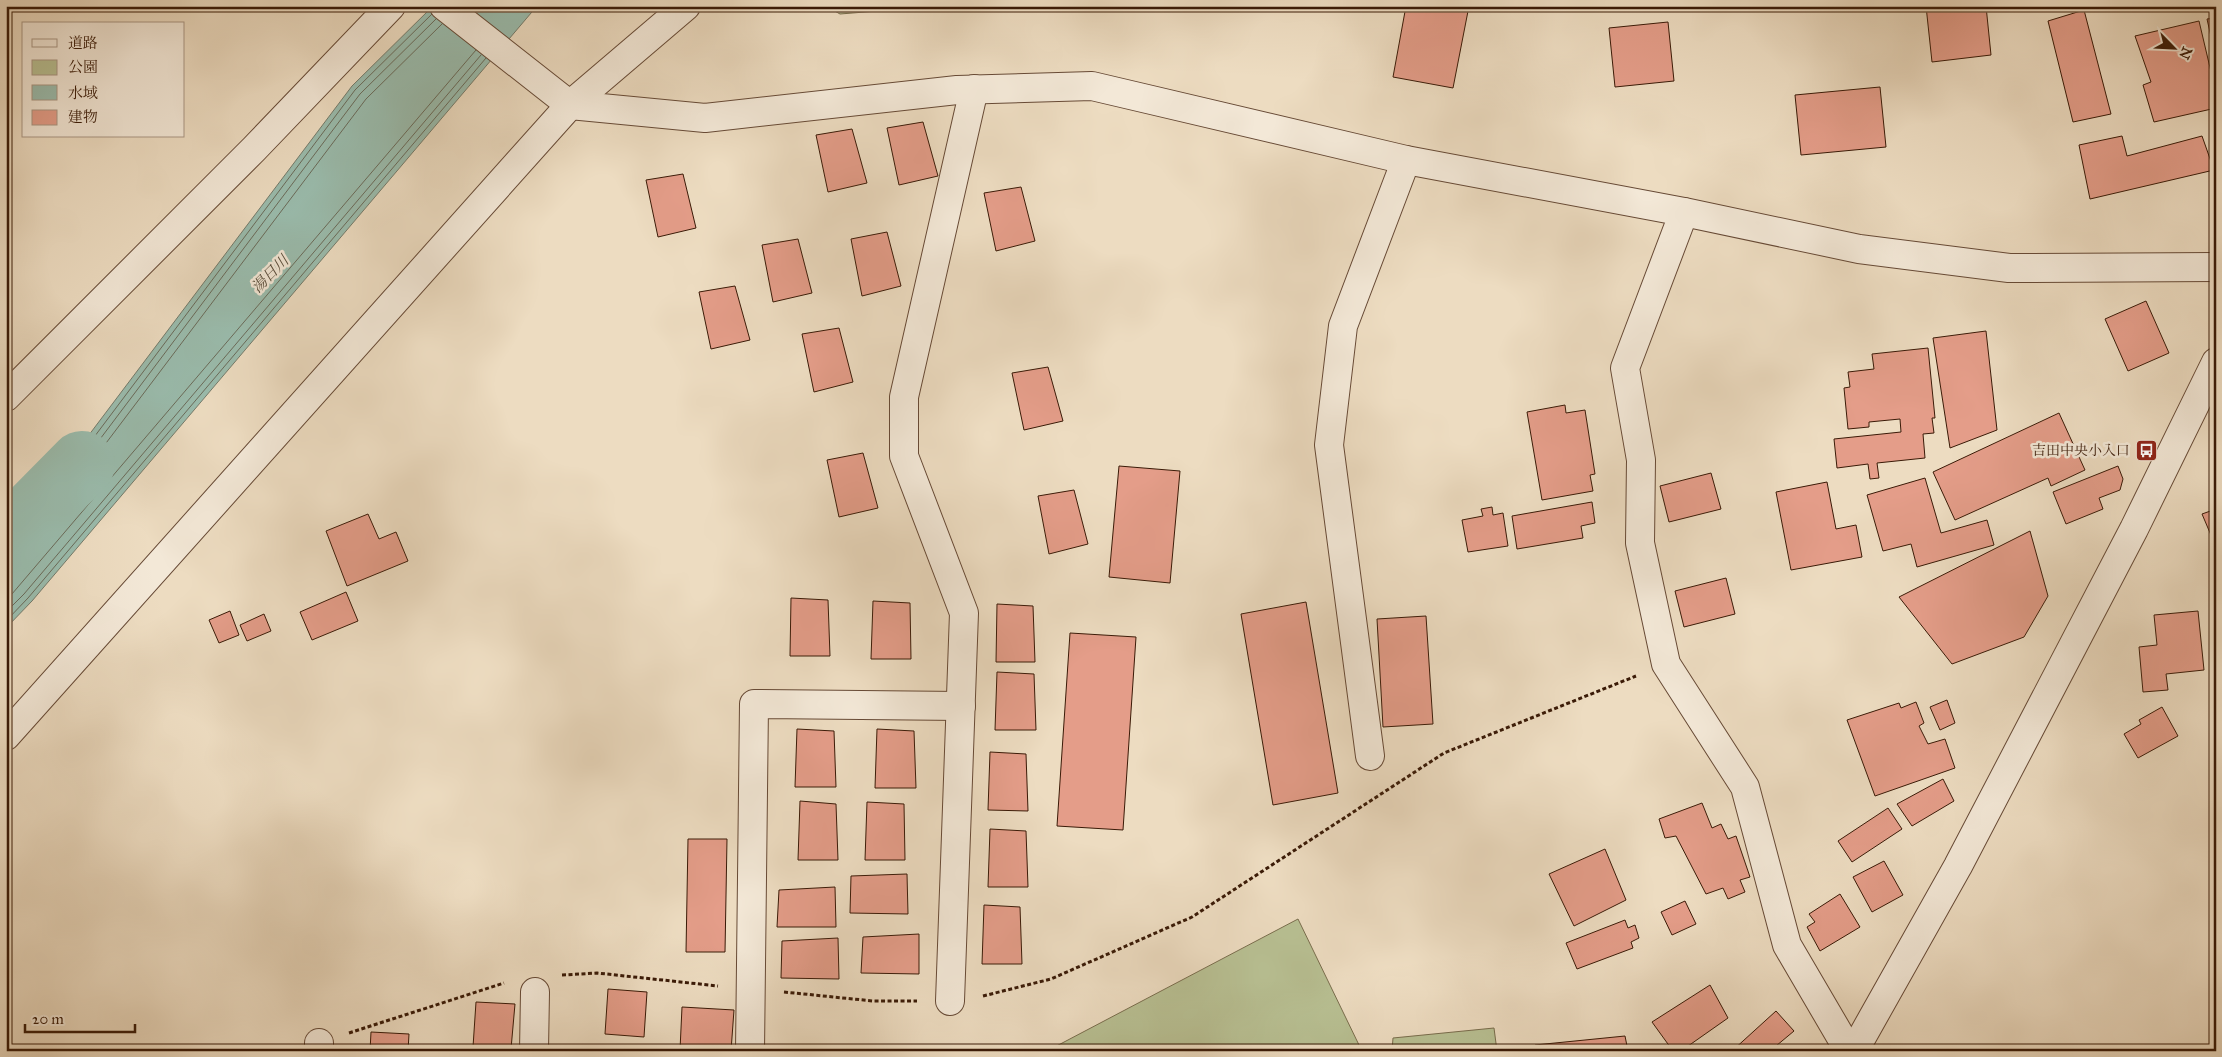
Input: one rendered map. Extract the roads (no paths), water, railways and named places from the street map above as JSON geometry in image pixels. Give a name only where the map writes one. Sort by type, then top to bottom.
[{"type":"street","points":[[6,397],[254,149],[391,6]]},
{"type":"street","points":[[444,6],[570,105],[705,118],[974,89],[1092,86],[1406,160],[1684,212],[1859,249],[2009,268],[2216,267]]},
{"type":"street","points":[[6,736],[570,105],[686,6]]},
{"type":"street","points":[[950,1001],[964,613],[904,456],[904,397],[974,89]]},
{"type":"street","points":[[1370,756],[1329,445],[1342,326],[1406,160]]},
{"type":"street","points":[[1684,212],[1625,368],[1641,460],[1640,543],[1666,664],[1745,787],[1788,945],[1849,1051]]},
{"type":"street","points":[[1854,1051],[1963,857],[2134,529],[2216,362]]},
{"type":"street","points":[[750,1051],[754,704],[961,706]]},
{"type":"street","points":[[523,986],[534,1051]]},
{"type":"water","points":[[433,6],[537,6],[32,601],[6,628],[6,545],[352,86]]},
{"type":"waterway","name":"湯日川","points":[[6,541],[82,464]]},
{"type":"place","name":"吉田中央小入口","points":[[2146,450]]}]
